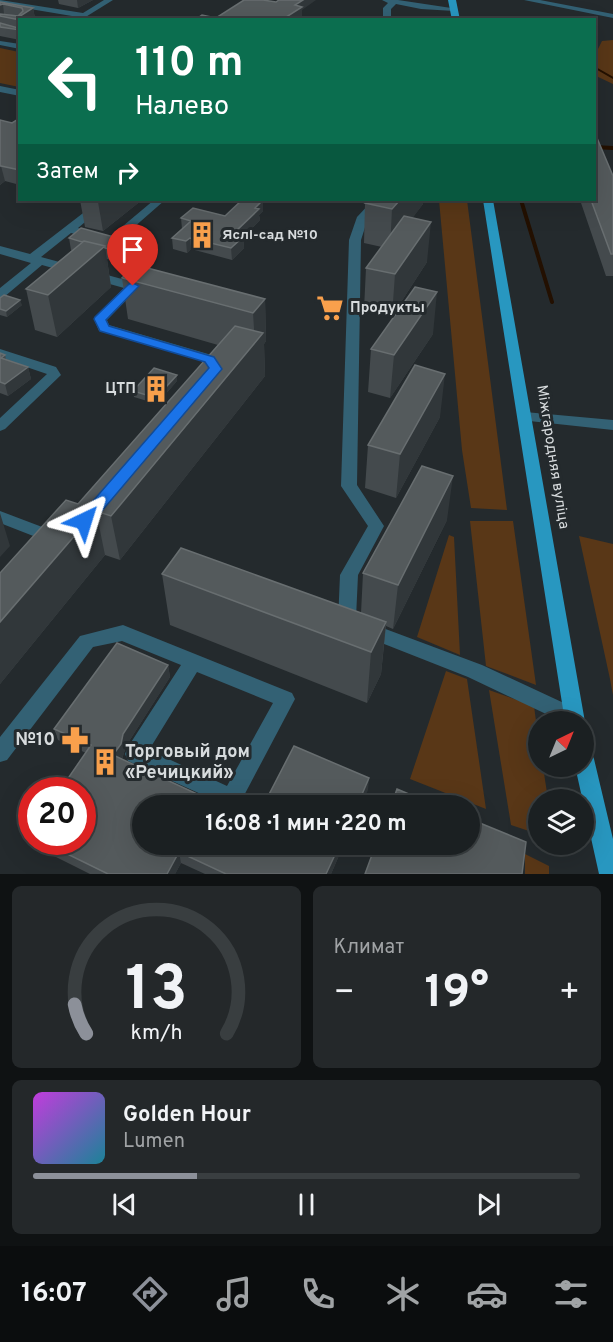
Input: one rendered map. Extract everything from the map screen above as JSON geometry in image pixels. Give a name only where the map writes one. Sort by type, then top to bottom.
[{"type":"main road","points":[[452,0],[456,18]]},
{"type":"main road","name":"Міжгародняя вуліца","points":[[488,201],[573,711]]},
{"type":"main road","points":[[588,777],[610,874]]},
{"type":"street","points":[[37,8],[53,0]]},
{"type":"street","points":[[84,16],[109,0]]},
{"type":"street","points":[[528,0],[613,16]]},
{"type":"street","points":[[387,18],[387,8],[391,1],[421,7],[454,9]]},
{"type":"street","points":[[0,2],[93,18]]},
{"type":"street","points":[[0,43],[18,47]]},
{"type":"street","points":[[0,88],[18,92]]},
{"type":"street","points":[[0,294],[69,229],[105,201]]},
{"type":"street","points":[[69,229],[112,240],[159,201]]},
{"type":"street","points":[[347,622],[349,575],[376,526],[349,486],[355,240],[363,217],[372,201]]},
{"type":"street","points":[[0,250],[156,292]]},
{"type":"street","points":[[133,286],[100,319],[104,328],[210,359],[215,369],[200,387]]},
{"type":"street","points":[[0,353],[51,370],[54,375],[0,426]]},
{"type":"street","points":[[525,417],[613,425]]},
{"type":"street","points":[[0,517],[58,534],[39,552]]},
{"type":"street","points":[[326,614],[476,671],[558,711]]},
{"type":"street","points":[[0,753],[87,641],[123,633],[285,699],[232,798],[135,754],[193,662]]},
{"type":"shaded area","points":[[613,40],[613,84],[596,76],[596,50],[602,41]]},
{"type":"shaded area","points":[[0,48],[18,52],[18,87],[0,83]]},
{"type":"shaded area","points":[[439,201],[467,201],[507,510],[471,508],[462,450]]},
{"type":"shaded area","points":[[470,521],[513,521],[536,685],[486,666]]},
{"type":"shaded area","points":[[449,535],[454,537],[460,655],[417,637]]},
{"type":"shaded area","points":[[579,536],[613,544],[613,695],[610,679]]},
{"type":"shaded area","points":[[446,671],[467,679],[486,809],[480,807],[480,795],[451,795],[410,779]]},
{"type":"shaded area","points":[[489,690],[534,706],[535,711],[528,711],[528,777],[545,777],[546,789],[528,789],[528,831],[511,825]]},
{"type":"shaded area","points":[[525,854],[549,866],[549,874],[525,874]]},
{"type":"building","points":[[244,0],[276,2],[303,0],[295,5],[302,7],[285,18],[216,18]]},
{"type":"building","points":[[0,2],[33,8],[17,18],[18,20],[0,16],[0,14],[18,16],[23,11],[22,8],[0,5]]},
{"type":"building","points":[[202,15],[216,18],[198,18]]},
{"type":"building","points":[[0,23],[18,30],[0,27]]},
{"type":"building","points":[[18,119],[18,170],[0,166],[0,120],[12,123]]},
{"type":"building","points":[[596,138],[613,176],[613,254],[611,254],[591,201],[596,201]]},
{"type":"building","points":[[241,201],[262,201],[255,208],[259,209],[233,234],[243,237],[231,248],[190,238],[186,241],[172,238],[191,221],[181,218],[193,208],[225,216]]},
{"type":"building","points":[[367,201],[399,201],[392,209],[365,203]]},
{"type":"building","points":[[404,216],[431,222],[395,274],[366,268]]},
{"type":"building","points":[[81,228],[125,240],[113,250],[69,238]]},
{"type":"building","points":[[84,241],[105,246],[48,295],[26,289]]},
{"type":"building","points":[[136,265],[265,299],[253,313],[122,278]]},
{"type":"building","points":[[415,287],[437,292],[394,355],[371,349]]},
{"type":"building","points":[[4,295],[20,300],[6,311],[0,309],[0,298]]},
{"type":"building","points":[[235,326],[263,333],[111,516],[96,511],[0,622],[0,573],[66,500],[78,504]]},
{"type":"building","points":[[0,353],[5,355],[1,358],[28,367],[5,384],[0,382]]},
{"type":"building","points":[[415,365],[445,374],[400,454],[368,445]]},
{"type":"building","name":"ЦТП","points":[[154,368],[177,375],[156,398],[133,391]]},
{"type":"building","points":[[422,466],[453,476],[398,585],[363,573]]},
{"type":"building","points":[[181,548],[386,622],[371,652],[162,574]]},
{"type":"building","name":"Торговый дом «Речицкий»","points":[[117,643],[168,665],[123,734],[121,744],[113,755],[199,795],[132,795],[132,855],[177,855],[167,874],[108,874],[69,855],[96,855],[96,777],[69,777],[91,745],[54,729]]},
{"type":"building","name":"Торговый дом «Речицкий»","points":[[294,746],[369,778],[362,795],[269,795]]},
{"type":"building","points":[[397,789],[411,795],[395,795]]},
{"type":"building","points":[[480,823],[526,842],[522,874],[365,874],[372,855],[480,855]]},
{"type":"building","name":"Торговый дом «Речицкий»","points":[[185,855],[335,855],[326,874],[226,874]]},
{"type":"waterway","points":[[596,68],[613,78]]},
{"type":"waterway","points":[[596,147],[613,148]]},
{"type":"waterway","points":[[521,201],[552,302]]},
{"type":"place","name":"Яслі-сад №10","points":[[202,235]]},
{"type":"place","name":"Продукты","points":[[330,308]]},
{"type":"place","name":"ЦТП","points":[[156,389]]},
{"type":"place","name":"№10","points":[[75,740]]},
{"type":"place","name":"Торговый дом «Речицкий»","points":[[105,762]]},
{"type":"route","points":[[84,521],[215,369],[210,359],[104,328],[100,319],[133,286]]}]
